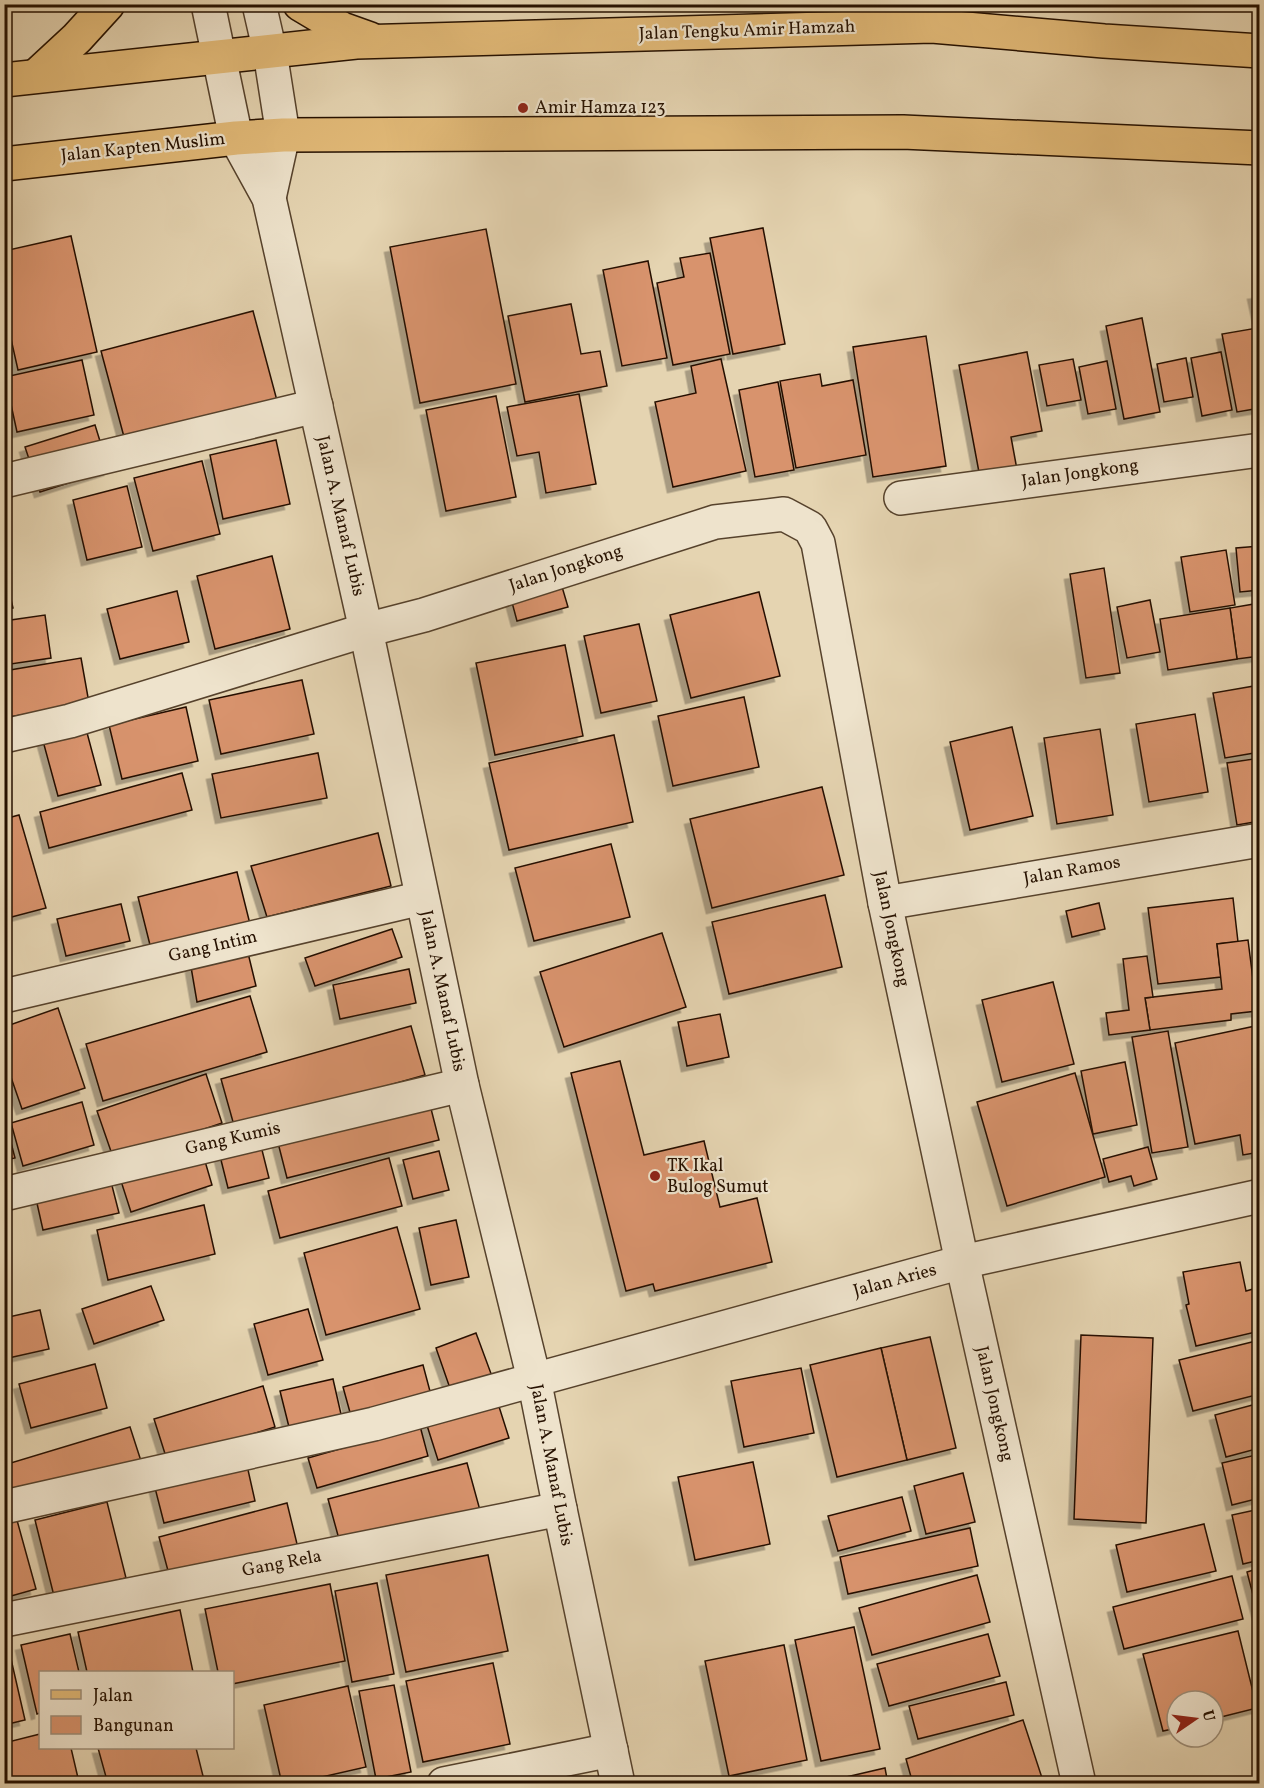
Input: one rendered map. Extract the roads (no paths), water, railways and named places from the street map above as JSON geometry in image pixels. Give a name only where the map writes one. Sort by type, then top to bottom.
[{"type":"main road","points":[[20,78],[77,38],[108,4]]},
{"type":"main road","points":[[300,4],[342,29],[376,42]]},
{"type":"main road","name":"Jalan Tengku Amir Hamzah","points":[[270,52],[356,42],[932,26],[1104,41],[1260,51]]},
{"type":"main road","points":[[20,78],[270,52]]},
{"type":"main road","points":[[283,135],[903,132],[1260,148]]},
{"type":"main road","name":"Jalan Kapten Muslim","points":[[4,164],[236,138],[283,135]]},
{"type":"street","name":"Jalan A. Manaf Lubis","points":[[208,4],[236,138],[269,198],[366,630],[462,1084],[534,1379],[618,1784]]},
{"type":"street","points":[[259,4],[270,52],[283,135]]},
{"type":"street","name":"Jalan A. Manaf Lubis","points":[[269,198],[283,135]]},
{"type":"street","points":[[4,481],[316,406]]},
{"type":"street","name":"Jalan Jongkong","points":[[902,498],[1260,450]]},
{"type":"street","name":"Jalan Jongkong","points":[[4,736],[70,721],[366,630],[424,615],[715,522],[784,513],[810,528],[819,543],[885,903],[962,1262],[1079,1784]]},
{"type":"street","name":"Jalan Ramos","points":[[885,903],[1260,840]]},
{"type":"street","name":"Gang Intim","points":[[4,996],[422,898]]},
{"type":"street","name":"Gang Kumis","points":[[4,1194],[462,1084]]},
{"type":"street","name":"Jalan Aries","points":[[4,1507],[374,1424],[962,1262],[1260,1196]]},
{"type":"street","name":"Gang Rela","points":[[4,1620],[560,1509]]},
{"type":"street","points":[[444,1784],[611,1750]]},
{"type":"place","name":"Amir Hamza 123","points":[[523,108]]},
{"type":"place","name":"TK Ikal Bulog Sumut","points":[[655,1176]]}]
